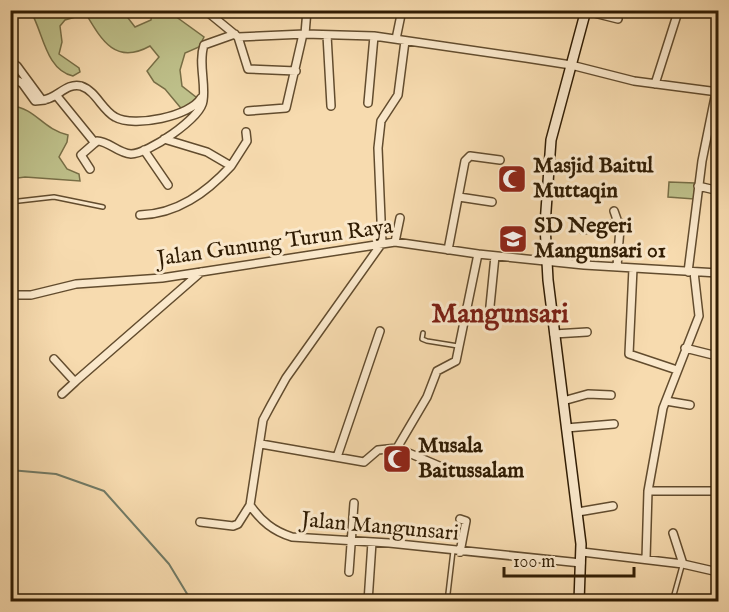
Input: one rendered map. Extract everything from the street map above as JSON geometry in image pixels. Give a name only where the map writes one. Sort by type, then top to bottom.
[{"type":"main road","points":[[579,602],[582,552],[545,260],[549,159],[586,11]]},
{"type":"street","points":[[205,10],[236,36],[246,66],[251,70],[296,71]]},
{"type":"street","points":[[248,111],[284,110],[288,105],[307,10]]},
{"type":"street","points":[[396,39],[402,10]]},
{"type":"street","points":[[586,11],[618,19]]},
{"type":"street","points":[[655,84],[677,15]]},
{"type":"street","points":[[90,169],[81,155],[95,143],[103,141],[116,150],[127,153],[144,150],[164,139],[200,111],[204,93],[204,45],[236,36],[304,34],[374,36],[571,65],[655,84],[717,92],[698,186],[691,272],[699,316],[666,401],[648,491],[646,559]]},
{"type":"street","points":[[327,35],[331,106]]},
{"type":"street","points":[[368,103],[374,36]]},
{"type":"street","points":[[200,522],[233,526],[238,524],[250,505],[263,420],[286,378],[382,243],[378,148],[381,121],[398,95],[405,41]]},
{"type":"street","points":[[10,61],[22,72],[39,97],[45,100]]},
{"type":"street","points":[[10,77],[21,83],[35,101],[45,100],[72,86],[80,86],[93,94],[112,116],[134,122],[186,112],[195,106],[204,93]]},
{"type":"street","points":[[56,95],[95,143]]},
{"type":"street","points":[[140,215],[165,213],[181,206],[214,184],[231,166],[247,141],[246,132]]},
{"type":"street","points":[[164,139],[207,152],[231,166]]},
{"type":"street","points":[[144,150],[168,184]]},
{"type":"street","points":[[448,250],[467,158],[500,160]]},
{"type":"street","points":[[698,186],[716,190],[718,185]]},
{"type":"street","points":[[459,197],[492,202]]},
{"type":"street","points":[[614,211],[619,222],[617,267]]},
{"type":"street","points":[[395,242],[400,218]]},
{"type":"street","points":[[583,230],[619,222]]},
{"type":"street","name":"Jalan Gunung Turun Raya","points":[[10,296],[31,295],[76,284],[201,272],[395,242],[495,256],[718,273]]},
{"type":"street","points":[[397,448],[427,397],[436,371],[454,363],[460,346],[478,254]]},
{"type":"street","points":[[490,306],[495,256]]},
{"type":"street","points":[[633,268],[629,354],[677,370]]},
{"type":"street","points":[[62,394],[201,272]]},
{"type":"street","points":[[337,457],[380,331]]},
{"type":"street","points":[[554,334],[587,332]]},
{"type":"street","points":[[685,348],[717,356]]},
{"type":"street","points":[[54,359],[75,382]]},
{"type":"street","points":[[563,401],[588,394],[611,395]]},
{"type":"street","points":[[666,401],[690,405]]},
{"type":"street","points":[[566,428],[614,424]]},
{"type":"street","points":[[261,444],[364,462],[378,450],[397,448],[444,468]]},
{"type":"street","points":[[648,491],[718,491]]},
{"type":"street","points":[[349,572],[354,503]]},
{"type":"street","name":"Jalan Mangunsari","points":[[250,505],[263,522],[278,533],[292,537],[351,540],[581,563]]},
{"type":"street","points":[[578,512],[613,506]]},
{"type":"street","points":[[457,552],[466,521],[460,519]]},
{"type":"street","points":[[673,533],[683,564]]},
{"type":"street","points":[[368,602],[372,542]]},
{"type":"street","points":[[582,552],[683,564],[718,572]]},
{"type":"lane","points":[[10,202],[54,196],[103,207]]},
{"type":"lane","points":[[423,333],[423,339],[427,341],[460,346]]},
{"type":"lane","points":[[447,602],[457,552]]},
{"type":"lane","points":[[672,602],[683,564]]},
{"type":"green space","points":[[127,10],[128,18],[135,27],[151,20],[152,11],[168,11],[204,37],[199,47],[185,53],[180,70],[182,86],[201,101],[196,111],[185,113],[165,89],[154,82],[147,71],[159,57],[150,46],[128,53],[111,47],[104,41],[86,14],[65,20],[60,26],[62,42],[59,54],[79,68],[80,72],[73,76],[64,72],[51,59],[32,14],[20,12],[11,24],[11,11]]},
{"type":"green space","points":[[11,106],[33,114],[52,128],[68,135],[59,157],[67,169],[79,174],[80,181],[25,177],[11,179]]},
{"type":"green space","points":[[669,182],[695,183],[694,199],[668,197]]},
{"type":"waterway","points":[[10,470],[56,474],[104,491],[169,564],[192,602]]},
{"type":"place","name":"Masjid Baitul Muttaqin","points":[[512,179]]},
{"type":"place","name":"SD Negeri Mangunsari 01","points":[[513,239]]},
{"type":"place","name":"Musala Baitussalam","points":[[397,459]]},
{"type":"district","name":"Mangunsari","points":[[500,314]]}]
